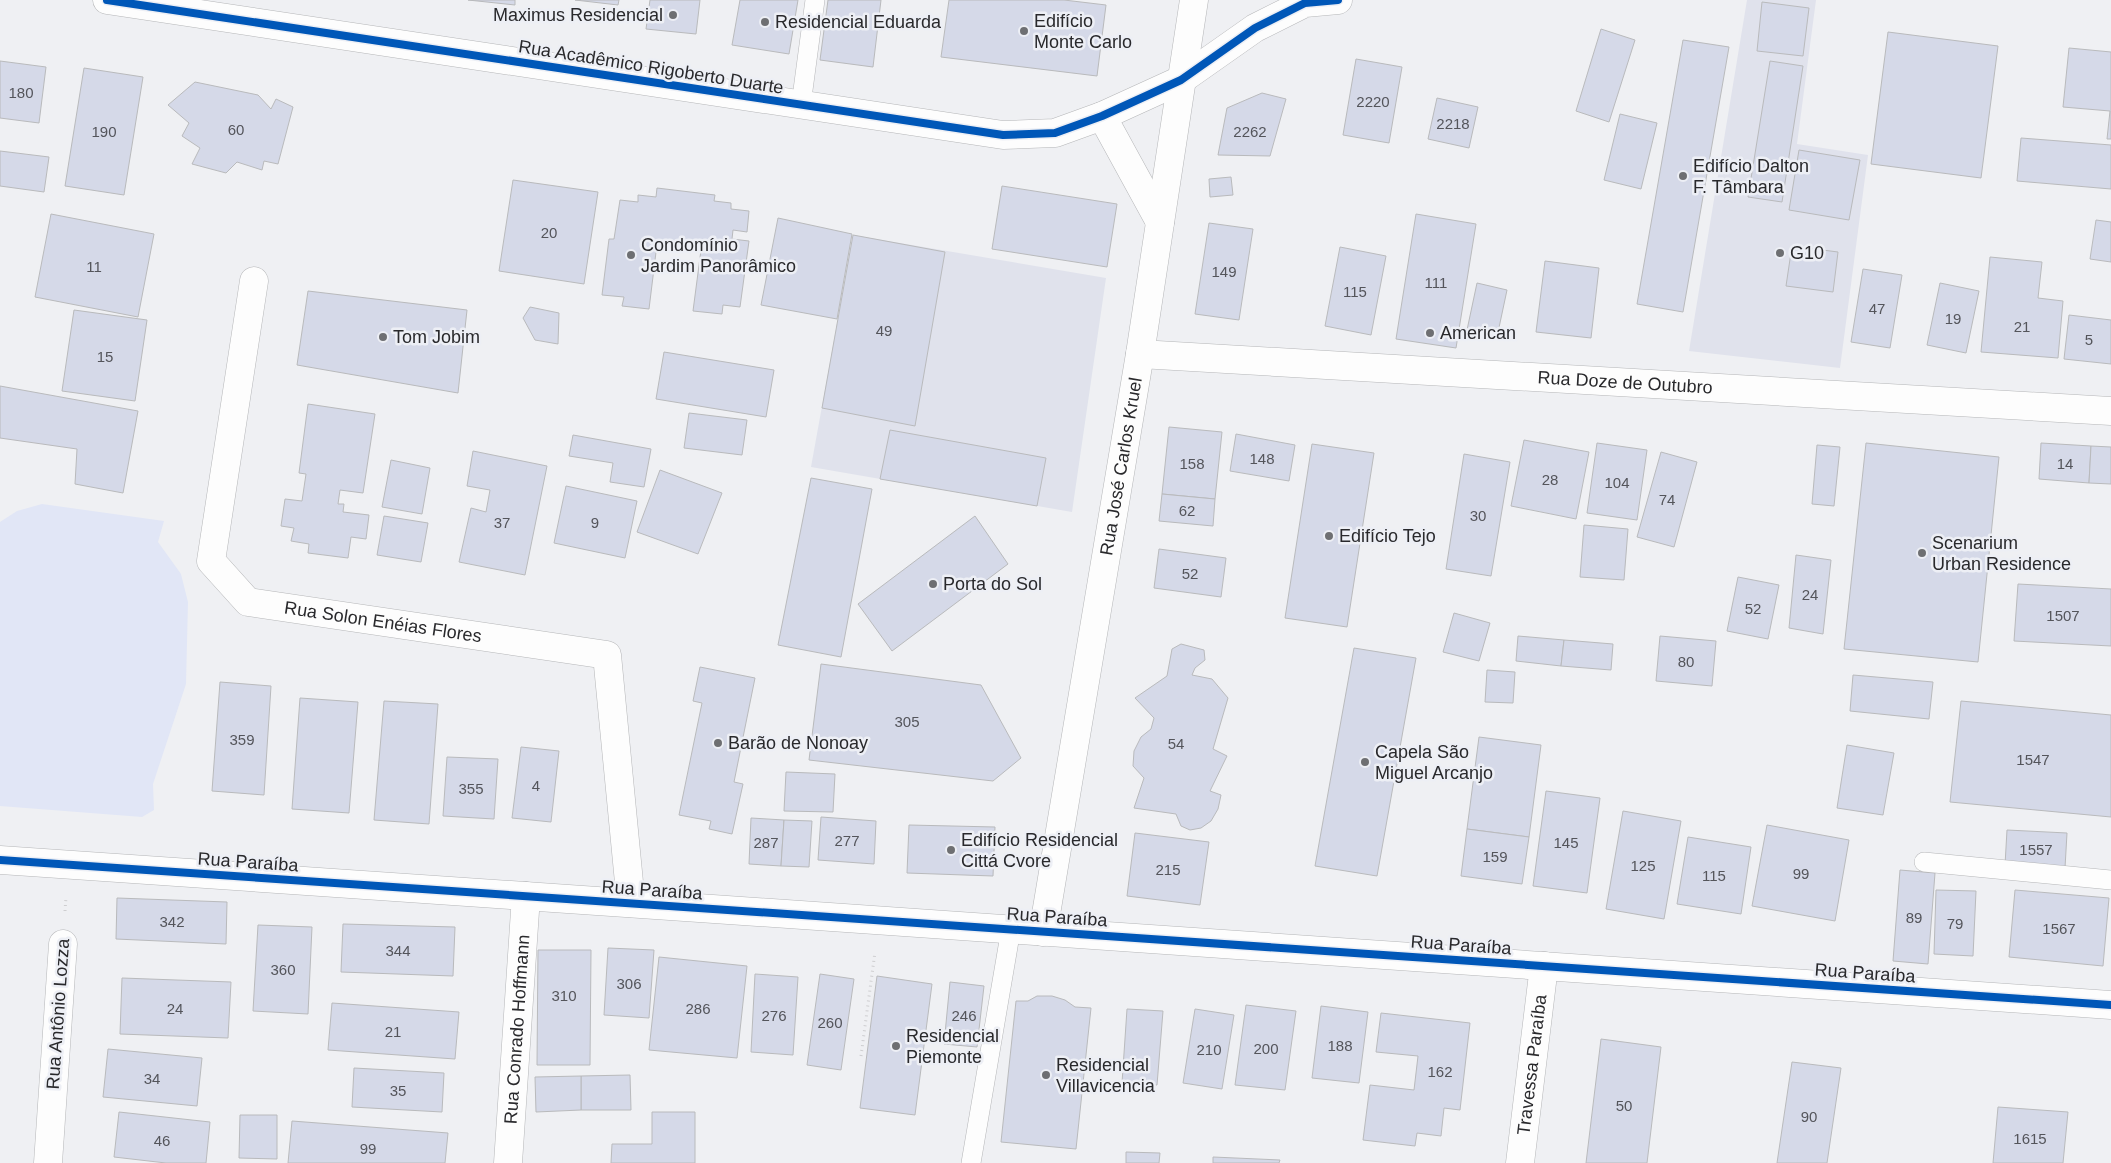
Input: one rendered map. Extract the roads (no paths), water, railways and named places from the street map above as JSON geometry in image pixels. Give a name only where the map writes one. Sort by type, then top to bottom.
[{"type":"street","name":"Rua Acadêmico Rigoberto Duarte","points":[[107,0],[1003,135],[1054,133],[1102,116],[1181,80],[1255,28],[1304,3],[1338,0]]},
{"type":"street","name":"Rua José Carlos Kruel","points":[[1043,932],[1140,354],[1194,0]]},
{"type":"street","points":[[1102,116],[1160,222]]},
{"type":"street","name":"Rua Solon Enéias Flores","points":[[254,281],[212,561],[248,602],[607,655],[631,903]]},
{"type":"street","name":"Rua Doze de Outubro","points":[[1140,354],[2111,412]]},
{"type":"street","name":"Rua Paraíba","points":[[0,860],[2111,1005]]},
{"type":"street","name":"Rua Conrado Hoffmann","points":[[508,1163],[526,896]]},
{"type":"street","name":"Rua Antônio Lozza","points":[[48,1163],[63,944]]},
{"type":"street","name":"Travessa Paraíba","points":[[1520,1163],[1544,966]]},
{"type":"lane","points":[[801,105],[815,0]]},
{"type":"lane","points":[[1924,862],[2111,880]]},
{"type":"lane","points":[[971,1163],[1010,929]]},
{"type":"place","name":"Maximus Residencial","points":[[673,15]]},
{"type":"place","name":"Residencial Eduarda","points":[[765,22]]},
{"type":"place","name":"Edifício Monte Carlo","points":[[1024,31]]},
{"type":"place","name":"Edifício Dalton F. Tâmbara","points":[[1683,176]]},
{"type":"place","name":"G10","points":[[1780,253]]},
{"type":"place","name":"Condomínio Jardim Panorâmico","points":[[631,255]]},
{"type":"place","name":"American","points":[[1430,333]]},
{"type":"place","name":"Tom Jobim","points":[[383,337]]},
{"type":"place","name":"Edifício Tejo","points":[[1329,536]]},
{"type":"place","name":"Scenarium Urban Residence","points":[[1922,553]]},
{"type":"place","name":"Porta do Sol","points":[[933,584]]},
{"type":"place","name":"Barão de Nonoay","points":[[718,743]]},
{"type":"place","name":"Capela São Miguel Arcanjo","points":[[1365,762]]},
{"type":"place","name":"Edifício Residencial Cittá Cvore","points":[[951,850]]},
{"type":"place","name":"Residencial Piemonte","points":[[896,1046]]},
{"type":"place","name":"Residencial Villavicencia","points":[[1046,1075]]}]
